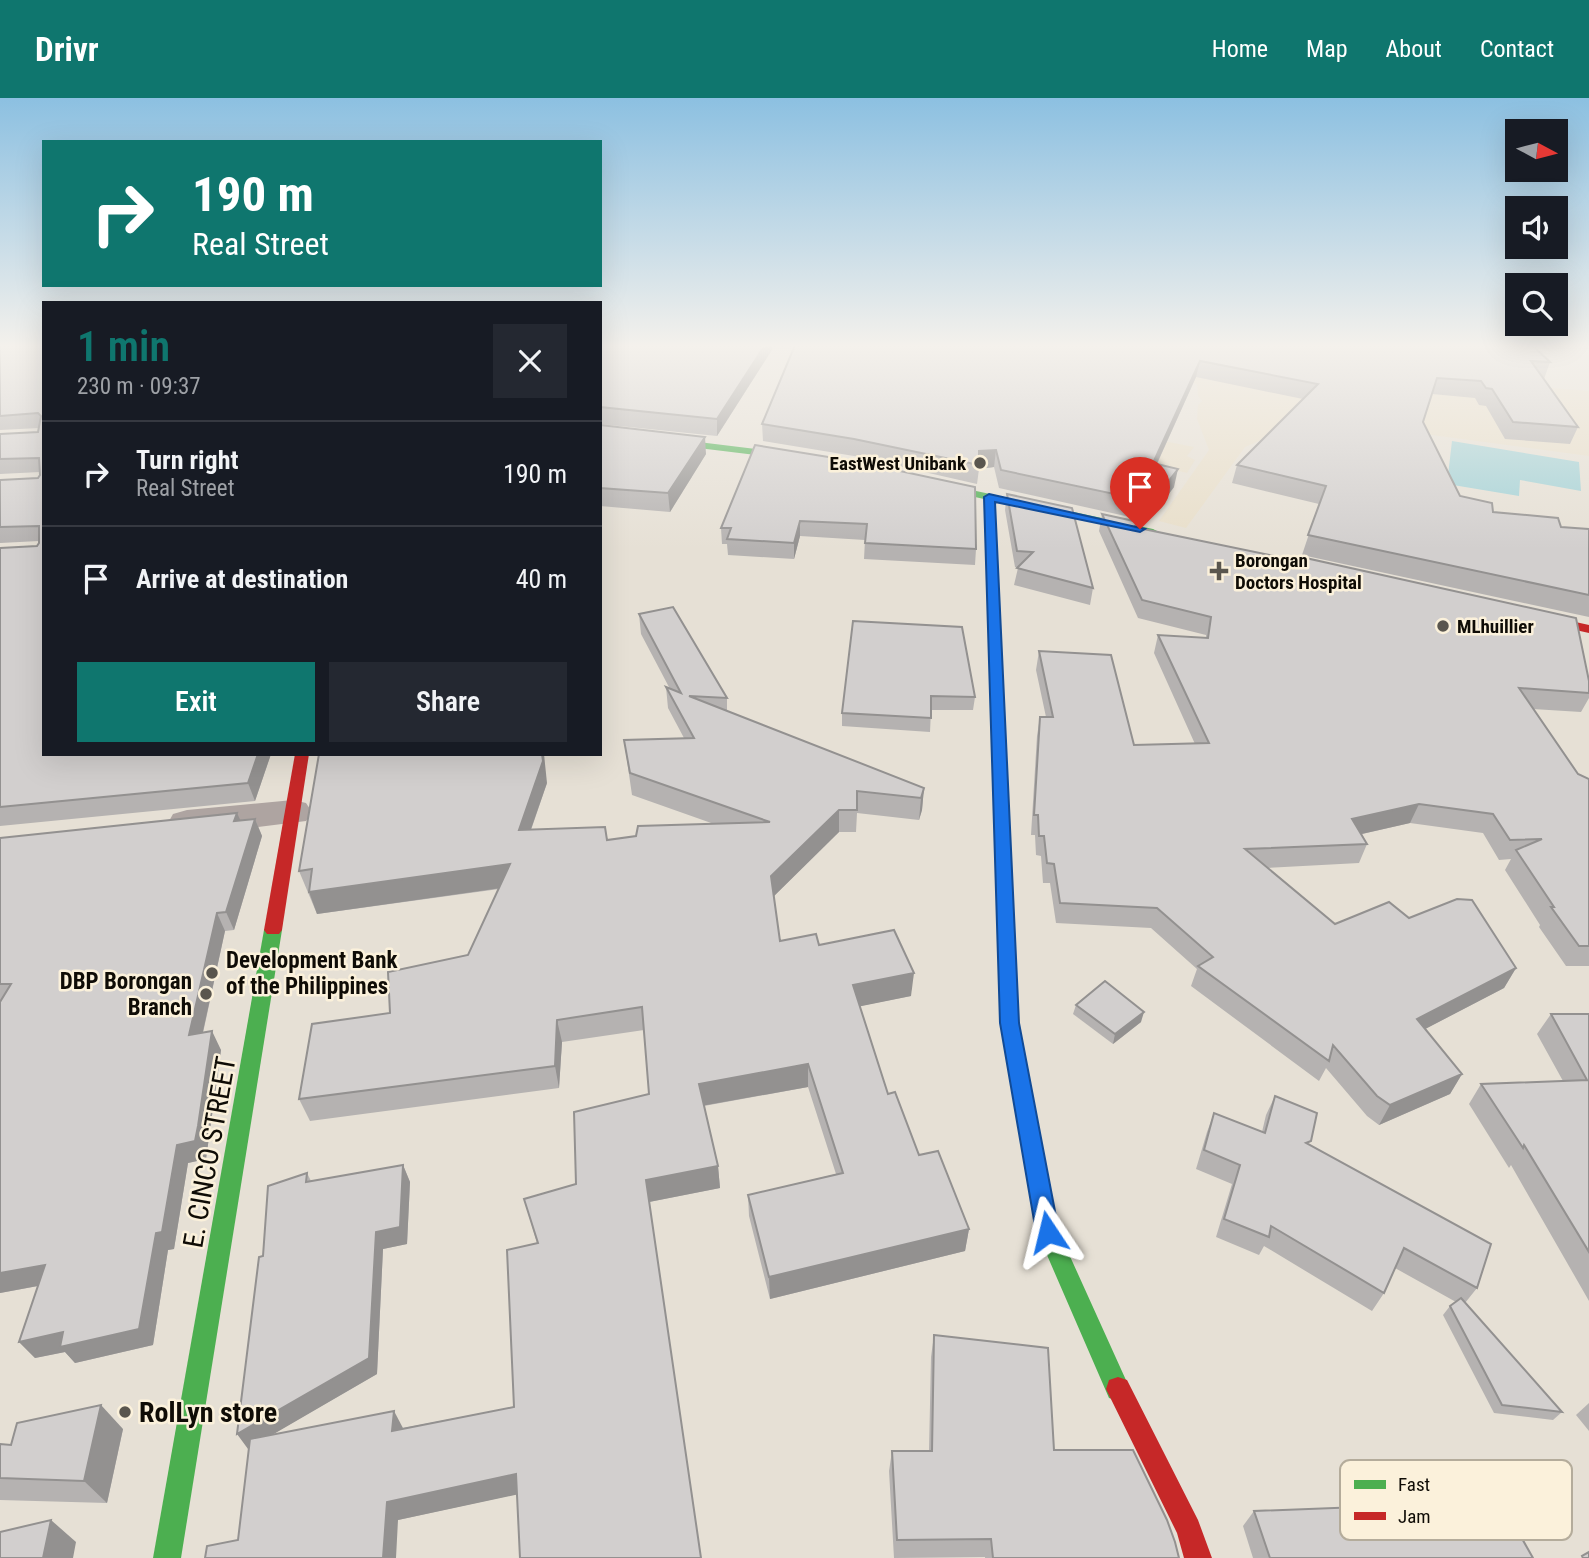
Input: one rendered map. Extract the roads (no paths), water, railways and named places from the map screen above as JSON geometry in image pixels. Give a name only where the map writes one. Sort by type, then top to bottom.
[{"type":"street","points":[[602,433],[692,442],[815,460]]},
{"type":"street","points":[[907,479],[1165,534]]},
{"type":"street","points":[[989,497],[1009,1023],[1048,1232],[1118,1390],[1189,1529],[1198,1558]]},
{"type":"street","points":[[1509,612],[1589,629]]},
{"type":"street","name":"E. CINCO STREET","points":[[167,1558],[302,756]]},
{"type":"street","points":[[146,827],[293,811]]},
{"type":"water","points":[[1452,441],[1579,462],[1581,491],[1520,480],[1519,496],[1447,484]]},
{"type":"place","name":"EastWest Unibank","points":[[980,463]]},
{"type":"place","name":"Borongan Doctors Hospital","points":[[1219,571]]},
{"type":"place","name":"MLhuillier","points":[[1443,626]]},
{"type":"place","name":"Development Bank of the Philippines","points":[[212,973]]},
{"type":"place","name":"DBP Borongan Branch","points":[[206,994]]},
{"type":"place","name":"RolLyn store","points":[[125,1412]]}]
